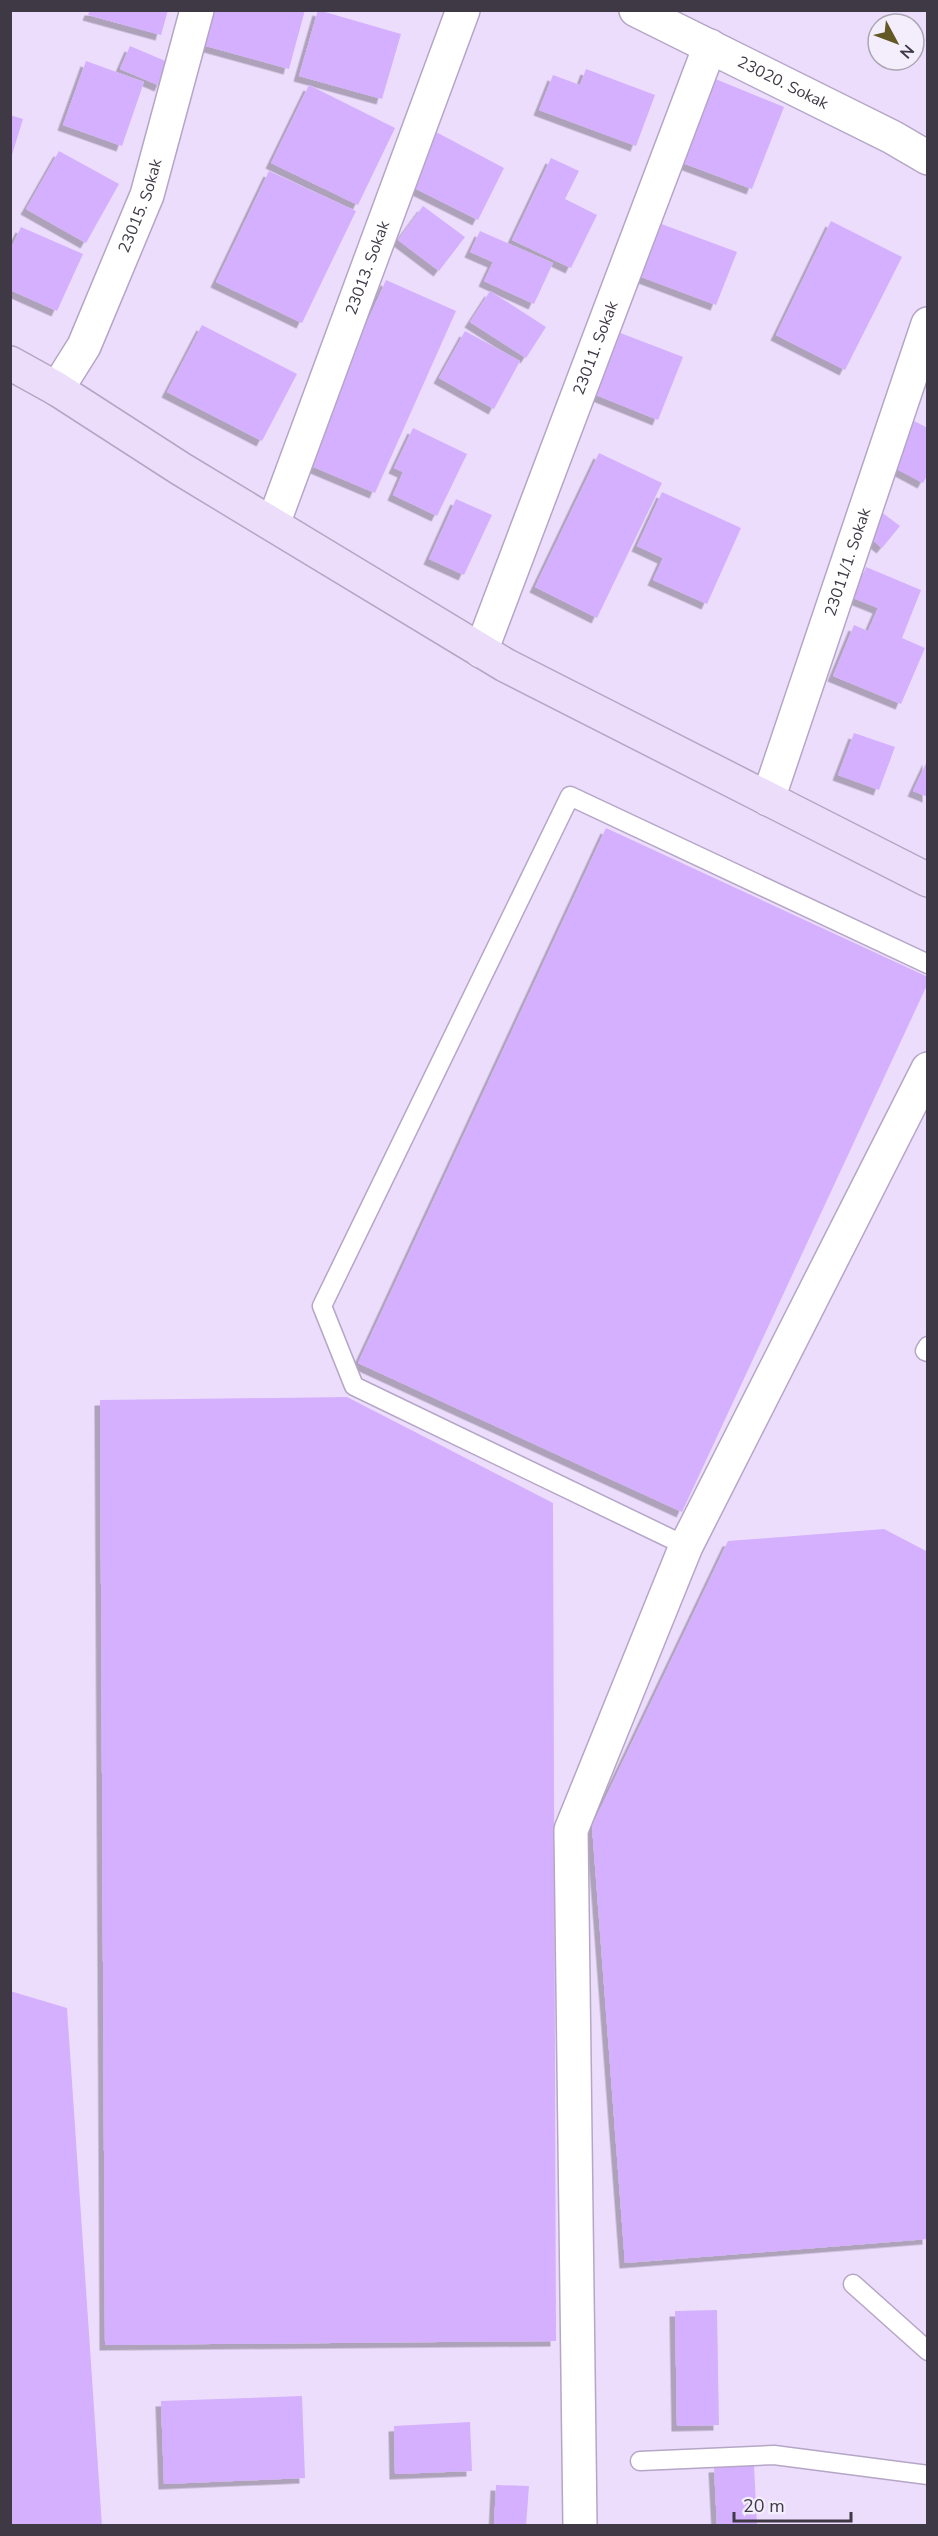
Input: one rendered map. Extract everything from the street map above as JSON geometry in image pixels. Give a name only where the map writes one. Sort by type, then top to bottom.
[{"type":"street","name":"23015. Sokak","points":[[57,389],[84,346],[147,195],[197,10]]},
{"type":"street","name":"23013. Sokak","points":[[273,524],[463,10]]},
{"type":"street","name":"23020. Sokak","points":[[636,10],[892,138],[927,158]]},
{"type":"street","name":"23011. Sokak","points":[[481,651],[710,46]]},
{"type":"street","name":"23011/1. Sokak","points":[[768,799],[927,324]]},
{"type":"street","points":[[10,363],[57,389],[505,665],[927,880]]},
{"type":"street","points":[[580,2526],[570,1830],[686,1546],[927,1069]]},
{"type":"lane","points":[[686,1546],[354,1386],[322,1306],[570,796],[927,964]]},
{"type":"lane","points":[[927,1346],[925,1351],[927,1352]]},
{"type":"lane","points":[[853,2284],[927,2350]]},
{"type":"lane","points":[[640,2461],[774,2455],[927,2475]]},
{"type":"building","points":[[90,10],[168,10],[161,35],[88,15]]},
{"type":"building","points":[[212,10],[305,10],[289,69],[202,45]]},
{"type":"building","points":[[318,10],[401,34],[382,99],[299,76]]},
{"type":"building","points":[[130,46],[170,63],[160,86],[120,69]]},
{"type":"building","points":[[86,61],[144,82],[122,146],[63,125]]},
{"type":"building","points":[[586,69],[655,95],[636,146],[539,110],[553,75],[580,85]]},
{"type":"building","points":[[713,78],[784,107],[752,189],[680,162]]},
{"type":"building","points":[[309,85],[395,128],[358,205],[271,163]]},
{"type":"building","points":[[10,115],[23,119],[11,158],[10,158]]},
{"type":"building","points":[[436,132],[504,168],[478,220],[408,185]]},
{"type":"building","points":[[59,151],[119,184],[86,243],[26,209]]},
{"type":"building","points":[[551,158],[579,171],[565,199],[597,215],[571,268],[512,240]]},
{"type":"building","points":[[269,171],[356,211],[302,323],[216,282]]},
{"type":"building","points":[[423,206],[465,237],[439,271],[398,240]]},
{"type":"building","points":[[831,221],[902,257],[845,370],[776,335]]},
{"type":"building","points":[[656,222],[737,252],[716,305],[636,275]]},
{"type":"building","points":[[21,227],[83,254],[57,311],[10,290],[10,250]]},
{"type":"building","points":[[480,231],[553,263],[534,304],[484,281],[493,262],[470,252]]},
{"type":"building","points":[[386,280],[456,311],[375,493],[304,463]]},
{"type":"building","points":[[490,291],[546,327],[526,358],[470,322]]},
{"type":"building","points":[[202,325],[297,374],[262,441],[167,392]]},
{"type":"building","points":[[610,329],[683,357],[658,420],[586,391]]},
{"type":"building","points":[[465,331],[520,361],[494,409],[439,378]]},
{"type":"building","points":[[904,416],[928,428],[928,474],[923,483],[880,460]]},
{"type":"building","points":[[413,428],[467,454],[437,516],[393,495],[403,472],[394,468]]},
{"type":"building","points":[[599,453],[662,483],[597,618],[535,587]]},
{"type":"building","points":[[662,492],[741,528],[707,604],[653,580],[663,558],[637,546]]},
{"type":"building","points":[[456,499],[492,515],[464,575],[429,559]]},
{"type":"building","points":[[876,508],[900,526],[882,548],[859,529]]},
{"type":"building","points":[[866,567],[921,590],[902,638],[925,648],[901,704],[833,676],[854,625],[868,631],[878,608],[853,598]]},
{"type":"building","points":[[854,733],[895,747],[879,790],[838,775]]},
{"type":"building","points":[[928,759],[928,797],[913,791]]},
{"type":"building","points":[[606,828],[928,977],[928,983],[682,1512],[358,1363]]},
{"type":"building","points":[[347,1397],[553,1503],[556,2341],[105,2345],[100,1400]]},
{"type":"building","points":[[884,1529],[928,1552],[928,2239],[625,2263],[592,1826],[728,1541]]},
{"type":"building","points":[[10,1991],[67,2008],[102,2526],[10,2525]]},
{"type":"building","points":[[717,2310],[719,2425],[677,2426],[675,2311]]},
{"type":"building","points":[[302,2396],[305,2478],[164,2484],[161,2401]]},
{"type":"building","points":[[470,2422],[472,2471],[395,2474],[394,2426]]},
{"type":"building","points":[[754,2465],[757,2526],[717,2526],[714,2467]]},
{"type":"building","points":[[496,2485],[529,2486],[526,2526],[494,2526]]}]
